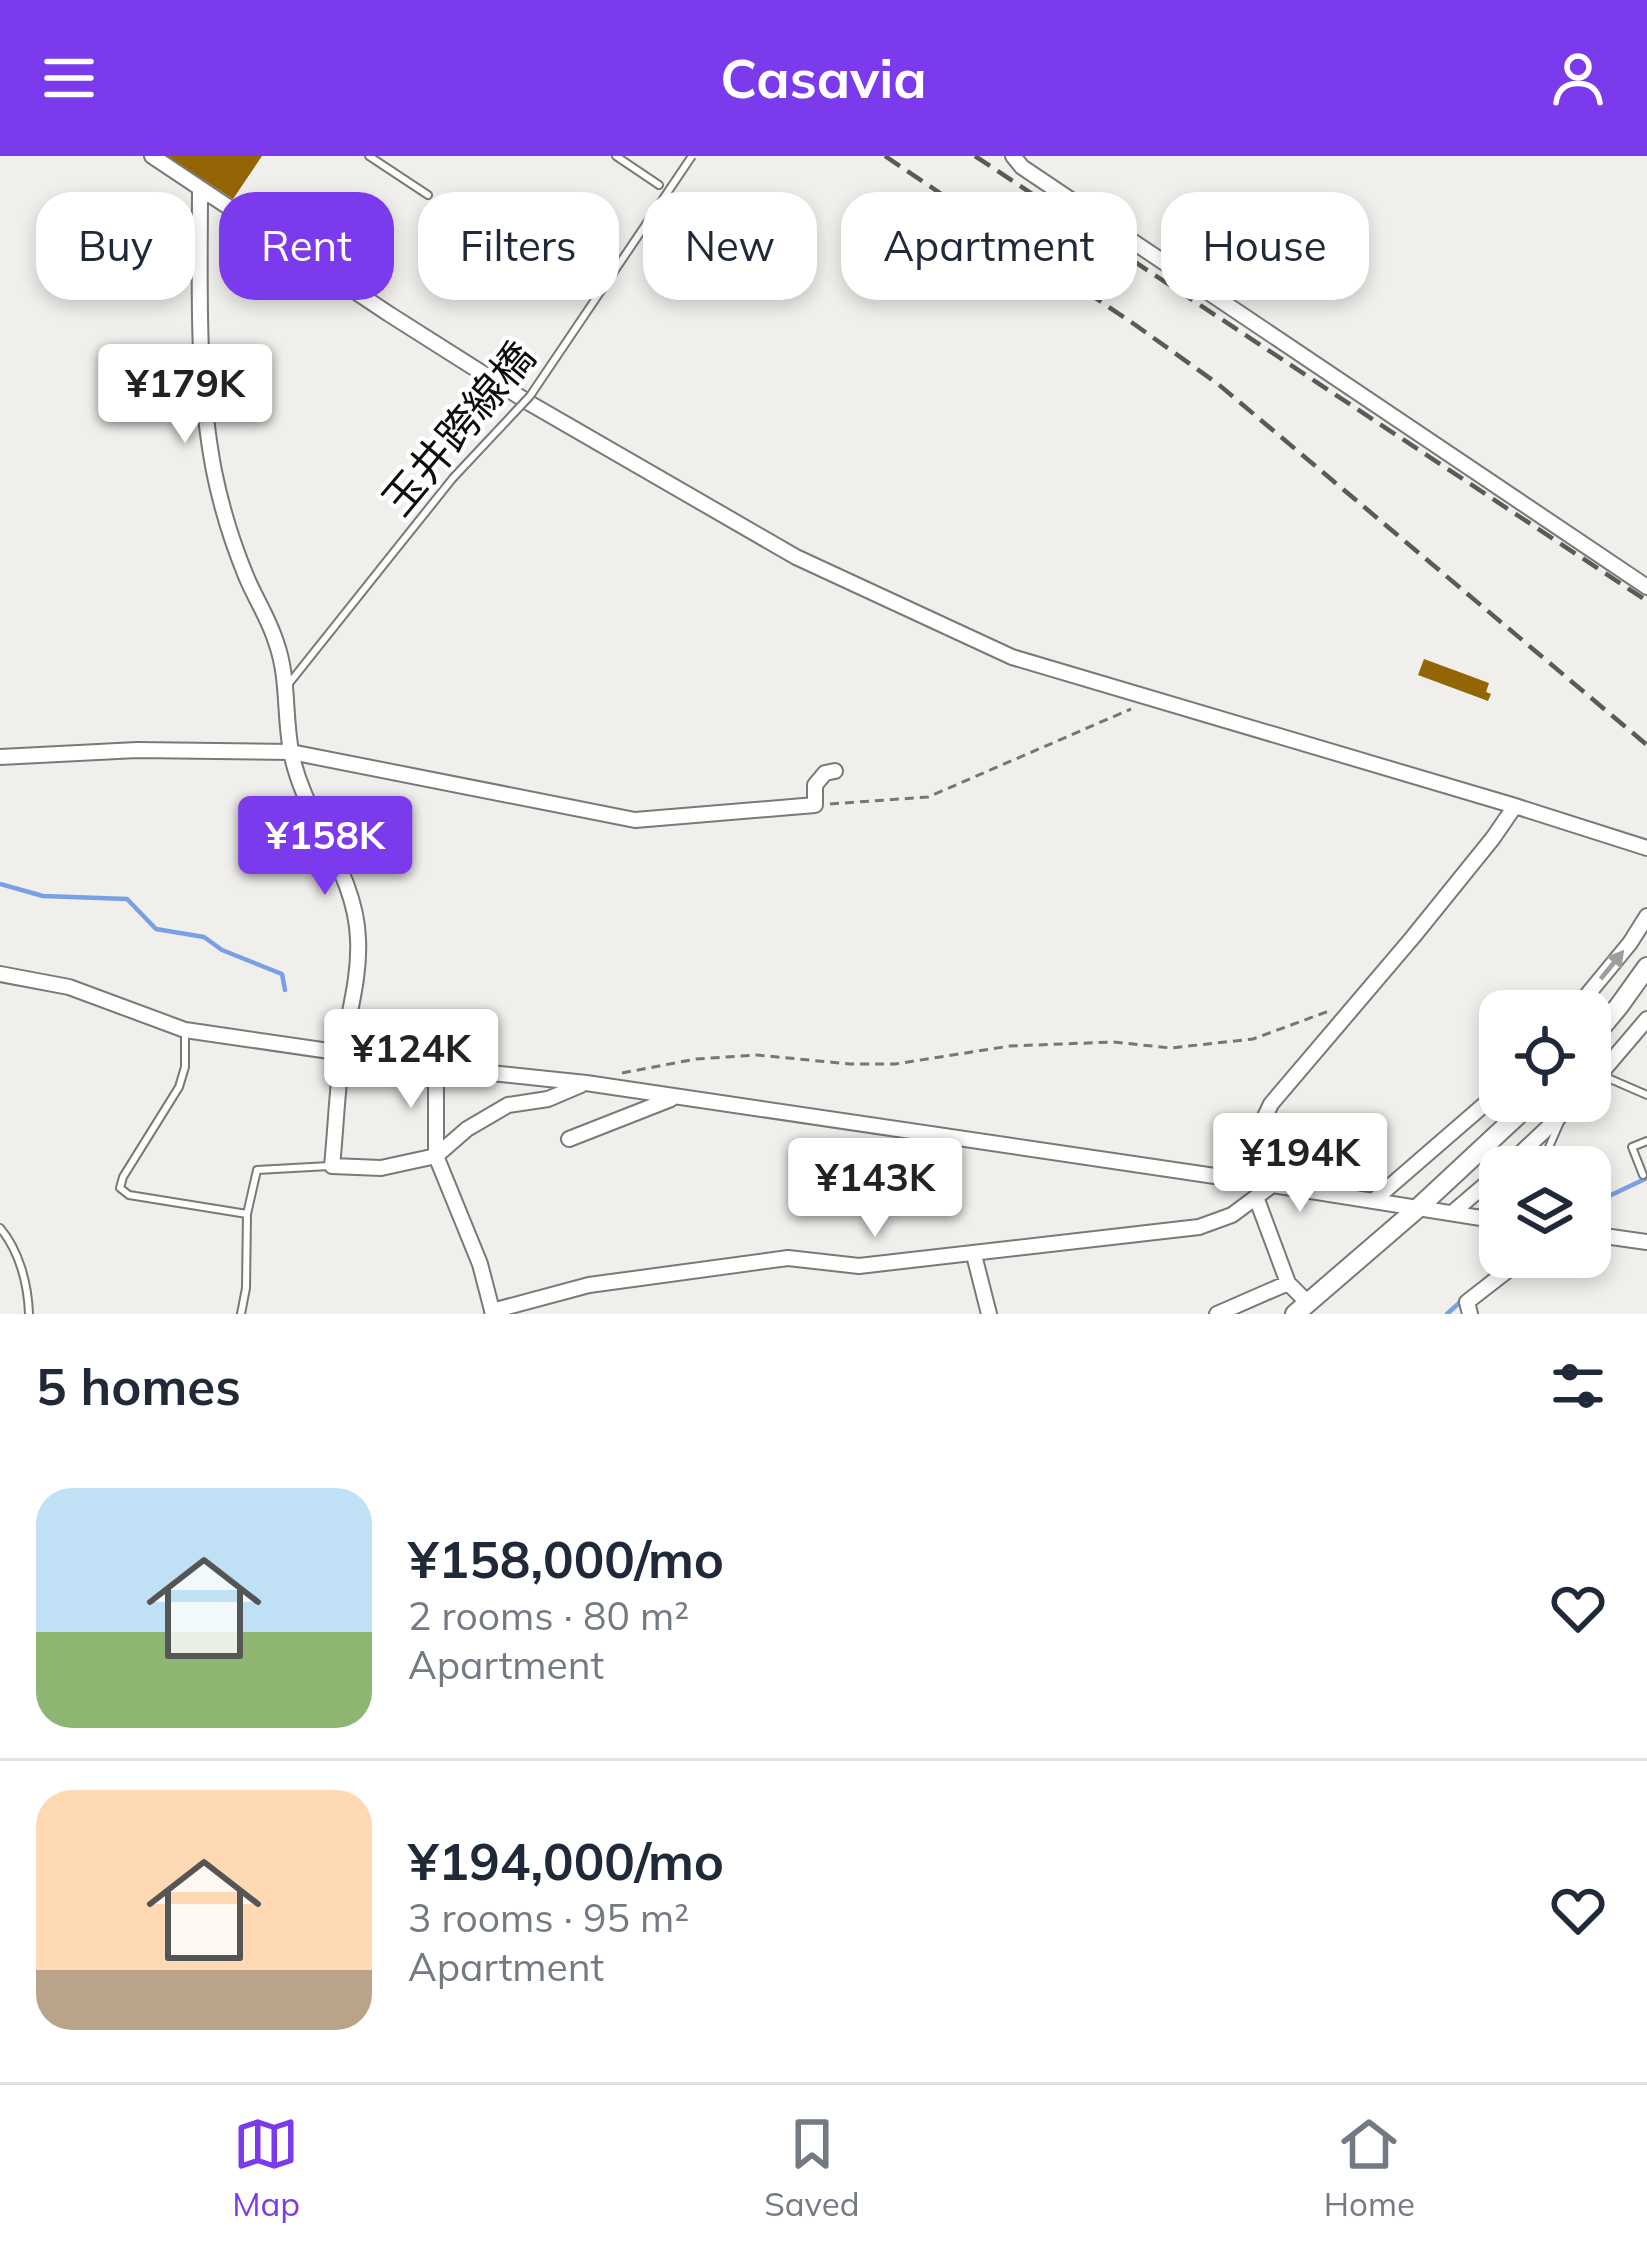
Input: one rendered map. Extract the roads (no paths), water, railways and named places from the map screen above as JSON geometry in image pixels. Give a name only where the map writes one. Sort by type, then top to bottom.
[{"type":"street","points":[[152,156],[531,404],[796,557],[1012,657],[1647,848]]},
{"type":"street","points":[[1014,160],[1647,587]]},
{"type":"street","points":[[200,188],[200,355],[214,472],[246,576],[276,641],[287,686],[291,752],[317,825],[346,879],[359,936],[332,1166],[381,1168],[436,1156],[467,1129],[508,1105],[548,1099],[586,1083]]},
{"type":"street","points":[[0,757],[137,750],[291,752],[634,820],[815,805],[815,785],[825,773],[835,771]]},
{"type":"street","points":[[1235,1179],[1271,1104],[1515,806]]},
{"type":"street","points":[[1591,990],[1647,916]]},
{"type":"street","points":[[1611,1014],[1647,967]]},
{"type":"street","points":[[0,974],[69,987],[185,1030],[586,1083],[1479,1218]]},
{"type":"street","points":[[1611,1061],[1647,1019]]},
{"type":"street","points":[[436,1066],[436,1156],[493,1312],[589,1286],[788,1258],[860,1266],[1198,1227],[1232,1215],[1271,1186]]},
{"type":"street","points":[[569,1139],[676,1097]]},
{"type":"street","points":[[1373,1201],[1479,1109]]},
{"type":"street","points":[[1256,1196],[1302,1308],[1510,1122]]},
{"type":"street","points":[[1529,1146],[1554,1122]]},
{"type":"street","points":[[1452,1213],[1479,1190]]},
{"type":"street","points":[[1611,1237],[1647,1242]]},
{"type":"street","points":[[974,1255],[988,1314]]},
{"type":"street","points":[[1470,1314],[1467,1302],[1498,1278]]},
{"type":"street","points":[[1217,1314],[1288,1282]]},
{"type":"lane","points":[[369,156],[423,192]]},
{"type":"lane","points":[[616,156],[659,185]]},
{"type":"lane","name":"玉井跨線橋","points":[[287,686],[453,478],[530,396],[692,156]]},
{"type":"lane","points":[[185,1030],[185,1067],[179,1087],[120,1188],[129,1195],[247,1214]]},
{"type":"lane","points":[[1611,1084],[1647,1094]]},
{"type":"lane","points":[[1642,1175],[1632,1147],[1647,1141]]},
{"type":"lane","points":[[242,1314],[247,1214],[257,1169],[332,1166]]},
{"type":"lane","points":[[1469,1216],[1479,1213]]},
{"type":"lane","points":[[0,1228],[12,1242],[29,1314]]},
{"type":"waterway","points":[[0,884],[43,896],[127,899],[156,929],[204,937],[222,950],[282,974],[285,990]]},
{"type":"waterway","points":[[1611,1195],[1647,1178]]},
{"type":"waterway","points":[[1447,1314],[1487,1278]]},
{"type":"railway","points":[[885,156],[1218,384],[1647,745]]},
{"type":"railway","points":[[975,156],[1647,601]]}]
